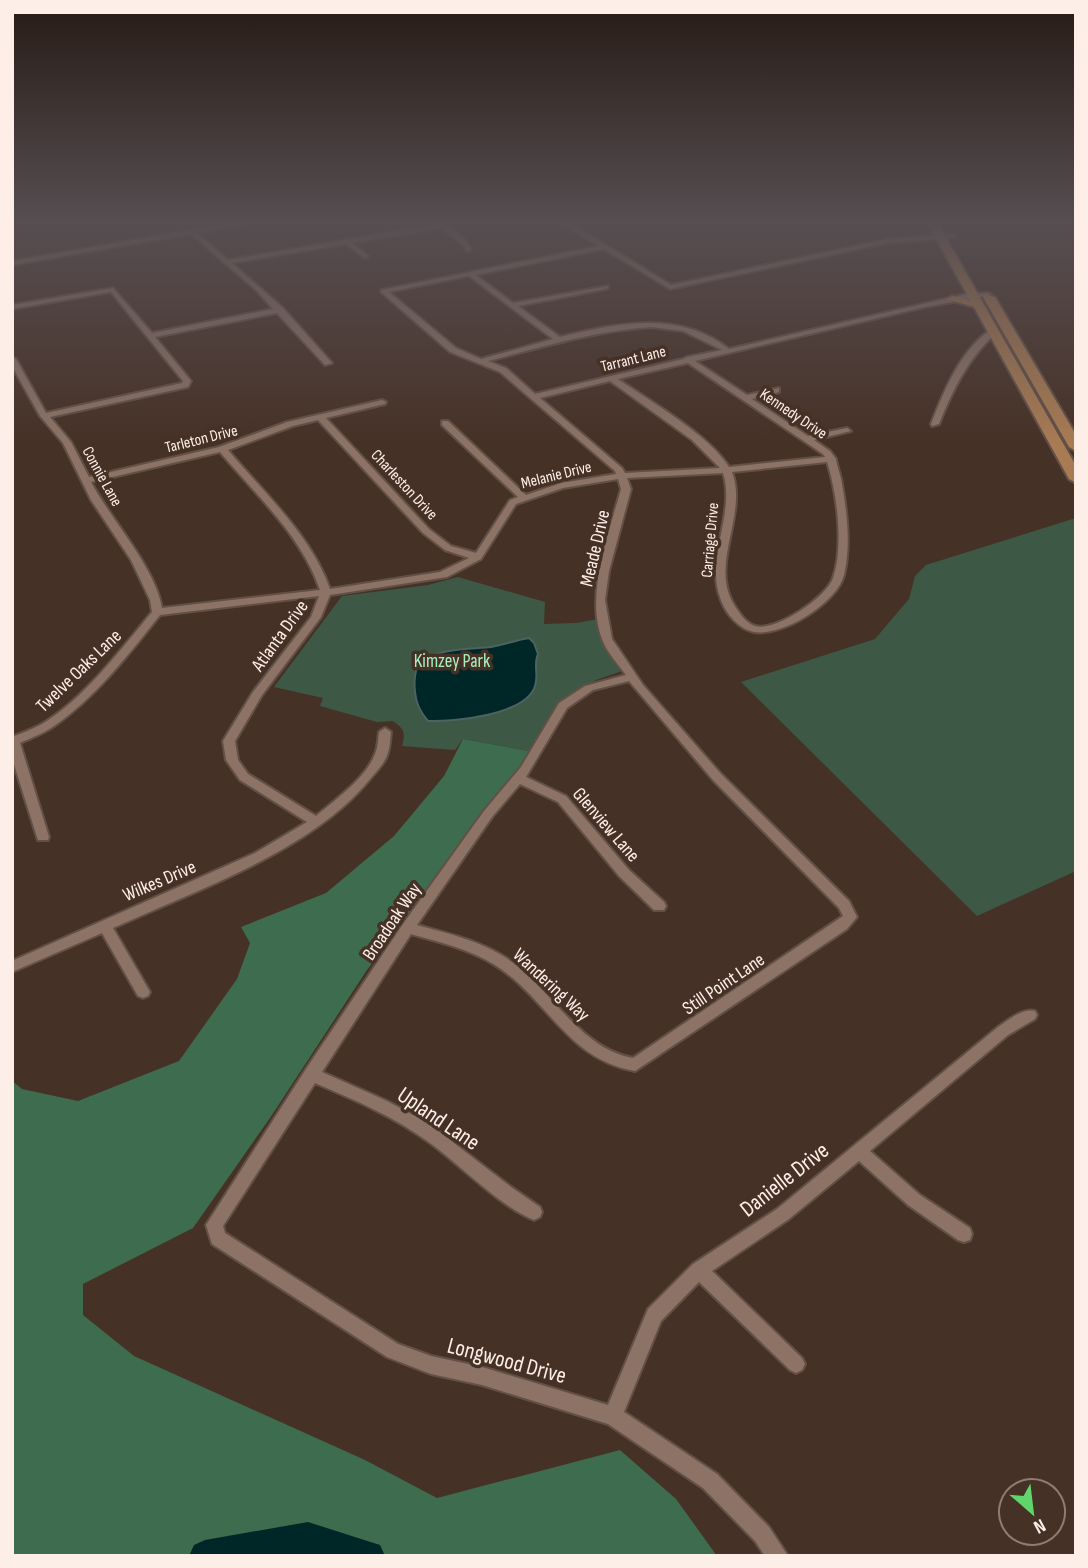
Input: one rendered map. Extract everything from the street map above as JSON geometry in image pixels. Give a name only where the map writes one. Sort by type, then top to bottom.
[{"type":"main road","points":[[952,299],[970,297]]},
{"type":"main road","points":[[981,297],[993,332],[1072,466]]},
{"type":"main road","points":[[982,297],[1076,447]]},
{"type":"street","points":[[12,307],[66,297]]},
{"type":"street","points":[[44,416],[187,384],[121,297]]},
{"type":"street","points":[[265,297],[328,363]]},
{"type":"street","points":[[388,297],[453,350],[503,370],[622,476]]},
{"type":"street","points":[[502,297],[560,341]]},
{"type":"street","points":[[513,305],[553,297]]},
{"type":"street","name":"Tarrant Lane","points":[[532,397],[725,349],[952,299]]},
{"type":"street","points":[[151,336],[279,310]]},
{"type":"street","points":[[481,361],[624,327],[660,322],[689,330],[725,349]]},
{"type":"street","points":[[934,424],[945,398],[980,342],[993,332]]},
{"type":"street","name":"Connie Lane","points":[[12,359],[44,416],[67,442],[96,500],[136,560],[155,600],[157,612]]},
{"type":"street","name":"Kennedy Drive","points":[[687,359],[808,439],[832,459],[836,470],[842,549],[839,579],[824,599]]},
{"type":"street","points":[[611,378],[712,453],[727,470]]},
{"type":"street","points":[[746,398],[776,390]]},
{"type":"street","name":"Tarleton Drive","points":[[86,480],[222,449],[290,424],[382,402]]},
{"type":"street","name":"Charleston Drive","points":[[320,417],[426,530],[448,548],[478,557]]},
{"type":"street","points":[[444,423],[523,497]]},
{"type":"street","points":[[808,439],[847,431]]},
{"type":"street","name":"Atlanta Drive","points":[[222,449],[293,534],[318,569],[326,592],[316,617],[257,694],[229,741],[232,760],[244,777],[317,822]]},
{"type":"street","name":"Melanie Drive","points":[[478,557],[508,507],[523,497],[561,486],[622,476],[727,470],[832,459]]},
{"type":"street","name":"Carriage Drive","points":[[727,470],[730,479],[728,529],[721,587],[727,605],[749,627],[760,629],[776,626],[808,612],[824,599]]},
{"type":"street","name":"Meade Drive","points":[[622,476],[625,481],[624,497],[604,571],[600,600],[607,639],[632,677],[717,777],[844,905],[850,914],[842,925]]},
{"type":"street","points":[[157,612],[443,575],[478,557]]},
{"type":"street","name":"Twelve Oaks Lane","points":[[13,742],[49,725],[63,714],[134,641],[157,612]]},
{"type":"street","name":"Broadoak Way","points":[[214,1225],[408,928],[488,814],[519,778],[563,706],[589,688],[632,677]]},
{"type":"street","name":"Wilkes Drive","points":[[12,967],[260,856],[317,822],[356,788],[379,760],[385,732]]},
{"type":"street","points":[[13,742],[43,837]]},
{"type":"street","name":"Glenview Lane","points":[[519,778],[562,799],[624,873],[659,906]]},
{"type":"street","points":[[104,925],[143,992]]},
{"type":"street","name":"Still Point Lane","points":[[624,1065],[642,1062],[842,925]]},
{"type":"street","name":"Wandering Way","points":[[408,928],[483,950],[510,967],[579,1036],[613,1062],[624,1065]]},
{"type":"street","name":"Danielle Drive","points":[[613,1416],[654,1315],[699,1270],[783,1214],[1003,1031],[1030,1015]]},
{"type":"street","name":"Upland Lane","points":[[311,1074],[391,1110],[424,1129],[505,1194],[534,1212]]},
{"type":"street","points":[[858,1150],[914,1200],[964,1234]]},
{"type":"street","name":"Longwood Drive","points":[[214,1225],[218,1238],[393,1351],[432,1365],[613,1416],[710,1481],[762,1534],[778,1556]]},
{"type":"street","points":[[699,1270],[796,1364]]},
{"type":"green space","points":[[1076,518],[1076,871],[977,916],[741,682],[875,639],[909,599],[915,576],[926,565]]},
{"type":"green space","name":"Kimzey Park","points":[[458,577],[545,602],[544,624],[598,619],[622,671],[596,680],[561,700],[534,752],[463,739],[455,750],[402,746],[403,731],[393,721],[377,722],[320,706],[323,698],[274,687],[342,596],[428,585]]},
{"type":"green space","points":[[463,739],[534,752],[367,970],[270,1118],[193,1228],[83,1284],[83,1315],[134,1356],[365,1460],[437,1498],[620,1450],[676,1499],[717,1556],[12,1556],[12,1081],[22,1089],[78,1101],[179,1061],[237,979],[250,943],[241,927],[326,893],[394,836],[444,776]]},
{"type":"water","points":[[529,638],[538,654],[536,682],[529,696],[518,704],[488,715],[440,721],[428,721],[425,718],[417,704],[415,688],[416,671],[422,661],[445,652],[491,647]]},
{"type":"waterway","points":[[205,1556],[308,1538],[369,1556]]}]
